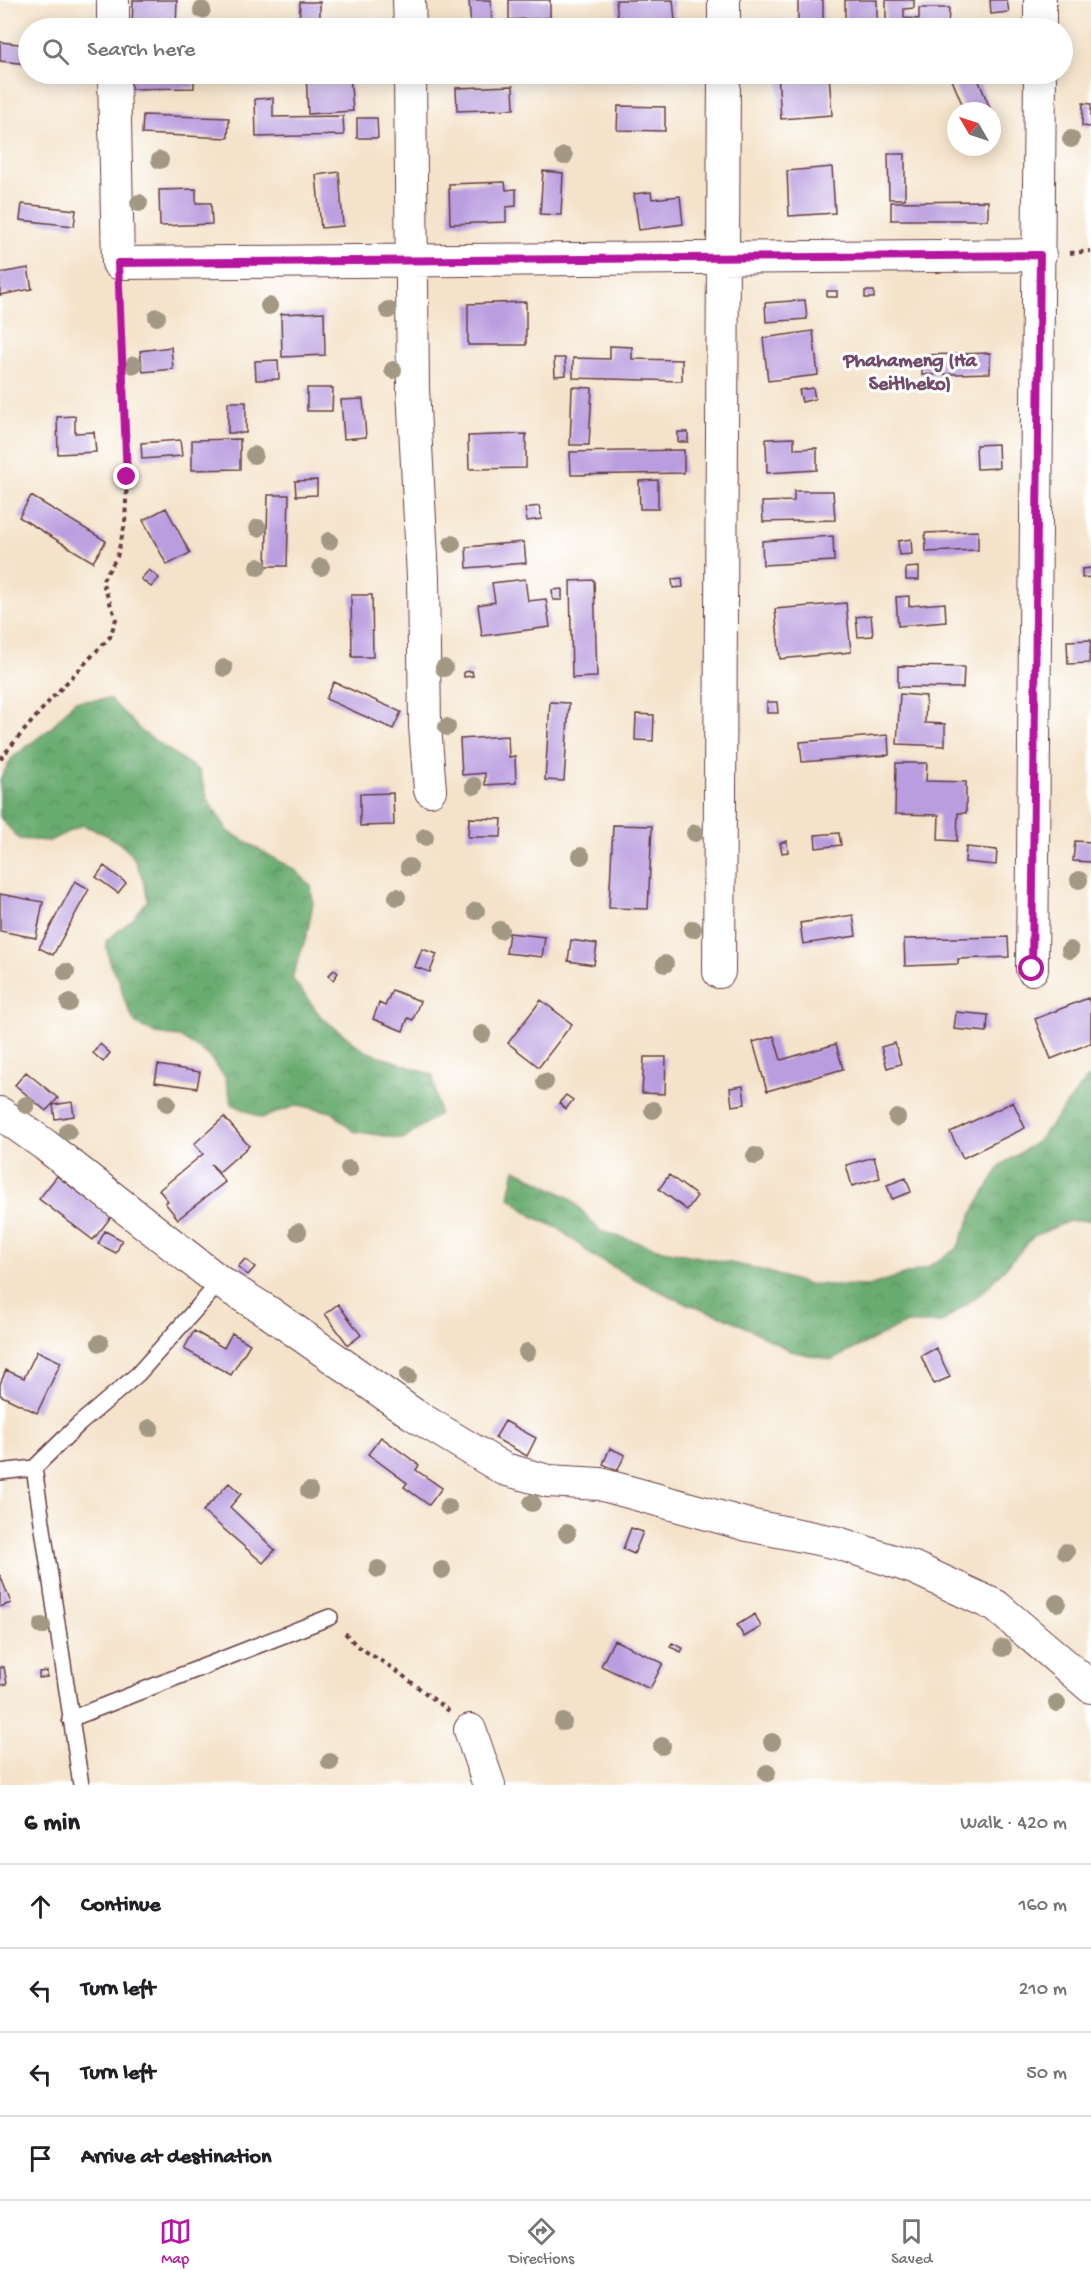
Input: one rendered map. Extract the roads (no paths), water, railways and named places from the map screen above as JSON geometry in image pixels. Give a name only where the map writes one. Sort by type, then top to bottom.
[{"type":"street","points":[[112,0],[113,18]]},
{"type":"street","points":[[409,0],[410,18]]},
{"type":"street","points":[[724,0],[724,18]]},
{"type":"street","points":[[1040,0],[1040,18]]},
{"type":"street","points":[[114,84],[118,263],[1040,255]]},
{"type":"street","points":[[410,84],[413,389],[423,577],[425,726],[430,790]]},
{"type":"street","points":[[719,972],[725,257],[724,84]]},
{"type":"street","points":[[1032,969],[1040,84]]},
{"type":"street","points":[[0,1113],[45,1145],[220,1282],[267,1311],[414,1414],[504,1469],[548,1481],[600,1484],[748,1525],[838,1543],[914,1568],[996,1606],[1091,1687]]},
{"type":"street","points":[[470,1730],[489,1785]]},
{"type":"lane","points":[[0,1472],[34,1468],[78,1425],[138,1374],[220,1282]]},
{"type":"lane","points":[[34,1468],[81,1785]]},
{"type":"lane","points":[[70,1719],[330,1617]]},
{"type":"district","name":"Phahameng (Ha Seitlheko)","points":[[910,374]]}]
